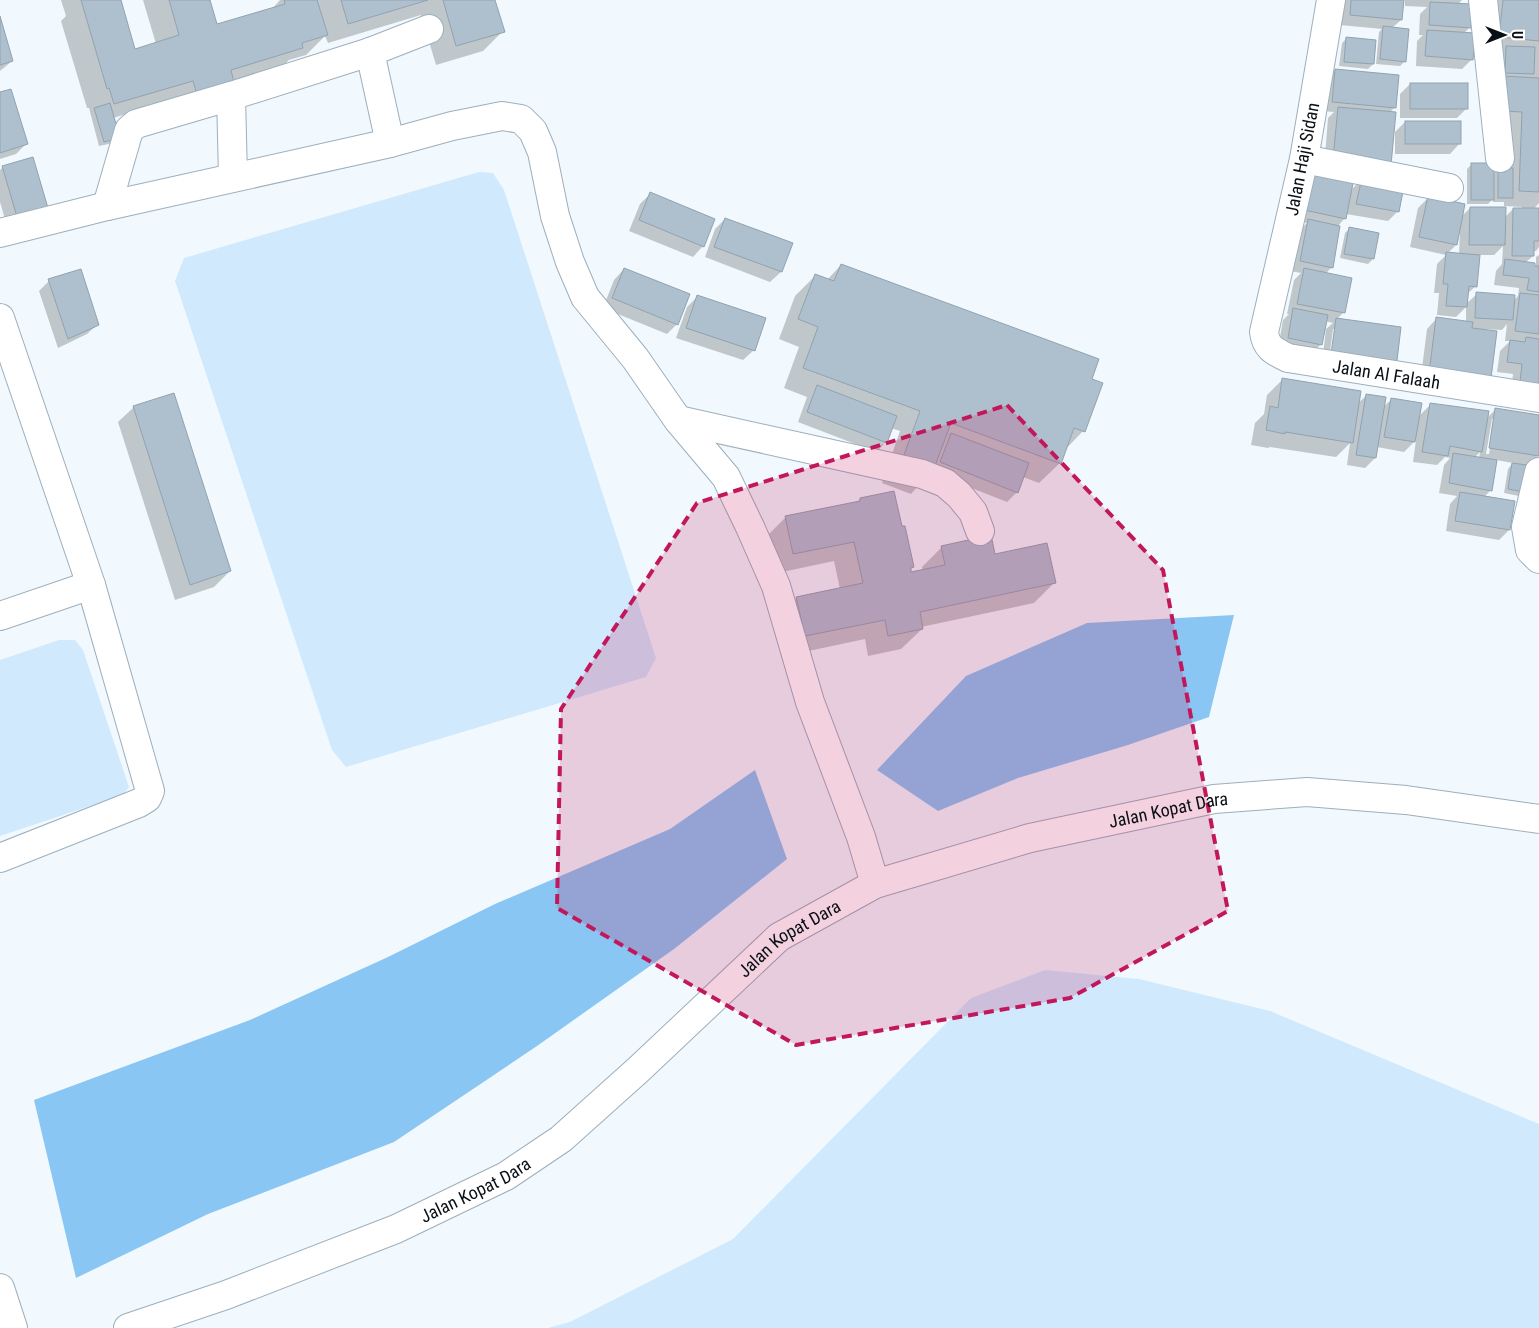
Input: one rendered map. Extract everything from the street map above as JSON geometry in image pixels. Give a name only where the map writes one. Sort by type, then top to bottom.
[{"type":"street","name":"Jalan Haji Sidan","points":[[1268,317],[1304,159],[1331,0]]},
{"type":"street","points":[[1483,0],[1500,158]]},
{"type":"street","points":[[107,206],[129,130],[136,124],[370,52],[430,29]]},
{"type":"street","points":[[370,52],[390,143]]},
{"type":"street","points":[[231,96],[233,177]]},
{"type":"street","points":[[0,233],[107,206],[390,143],[452,126],[502,116],[521,119],[533,132],[542,152],[555,216],[570,262],[585,297],[635,358],[678,420],[726,477],[750,527],[776,586],[810,702],[861,837],[875,884]]},
{"type":"street","points":[[1304,159],[1449,188]]},
{"type":"street","name":"Jalan Al Falaah","points":[[1268,317],[1264,332],[1266,342],[1272,350],[1288,358],[1539,398]]},
{"type":"street","points":[[0,318],[90,585],[150,791],[147,798],[140,803],[0,858]]},
{"type":"street","points":[[678,420],[930,477],[945,483],[959,495],[973,512],[980,531]]},
{"type":"street","points":[[1539,472],[1526,527],[1530,550],[1539,559]]},
{"type":"street","points":[[0,616],[90,585]]},
{"type":"street","name":"Jalan Kopat Dara","points":[[128,1328],[226,1295],[396,1229],[506,1176],[561,1139],[638,1070],[779,937],[875,884],[1030,838],[1214,799],[1306,792],[1406,800],[1539,819]]},
{"type":"street","points":[[0,1288],[13,1328]]},
{"type":"highlighted area","points":[[1007,405],[1163,570],[1228,911],[1070,998],[796,1045],[557,908],[561,709],[697,503]]},
{"type":"shaded area","points":[[479,172],[493,173],[504,190],[656,658],[646,677],[346,767],[332,750],[175,281],[184,258]]},
{"type":"shaded area","points":[[59,640],[75,640],[83,650],[129,787],[123,795],[0,836],[0,660]]},
{"type":"shaded area","points":[[1045,970],[1139,979],[1270,1011],[1539,1124],[1539,1328],[548,1328],[570,1322],[733,1239],[971,998]]},
{"type":"water","points":[[1234,615],[1209,717],[1128,745],[1018,778],[938,811],[877,770],[966,676],[1087,623]]},
{"type":"water","points":[[755,770],[787,859],[674,949],[537,1046],[394,1142],[208,1214],[76,1278],[34,1100],[250,1020],[388,957],[495,904],[670,829]]},
{"type":"building","points":[[81,0],[121,0],[135,49],[179,35],[169,0],[210,0],[217,24],[285,4],[284,0],[317,0],[328,35],[302,43],[303,48],[231,70],[235,87],[198,98],[193,81],[114,104],[109,88],[107,89]]},
{"type":"building","points":[[341,0],[428,0],[348,24]]},
{"type":"building","points":[[443,0],[495,0],[505,32],[456,46]]},
{"type":"building","points":[[1351,0],[1404,0],[1402,20],[1350,15]]},
{"type":"building","points":[[1503,0],[1539,0],[1539,41],[1499,37]]},
{"type":"building","points":[[1430,2],[1472,4],[1471,28],[1429,25]]},
{"type":"building","points":[[0,16],[13,61],[0,65]]},
{"type":"building","points":[[1383,26],[1409,29],[1406,62],[1380,59]]},
{"type":"building","points":[[1427,30],[1475,33],[1473,60],[1425,56]]},
{"type":"building","points":[[1346,37],[1376,40],[1374,64],[1344,62]]},
{"type":"building","points":[[1506,46],[1535,47],[1534,74],[1505,73]]},
{"type":"building","points":[[1335,69],[1399,75],[1396,108],[1332,102]]},
{"type":"building","points":[[1503,76],[1539,78],[1539,192],[1519,191],[1522,112],[1502,111]]},
{"type":"building","points":[[1410,83],[1468,83],[1468,109],[1410,109]]},
{"type":"building","points":[[11,89],[28,144],[0,153],[0,92]]},
{"type":"building","points":[[110,103],[120,138],[104,142],[94,108]]},
{"type":"building","points":[[1338,107],[1396,112],[1391,165],[1333,159]]},
{"type":"building","points":[[1405,121],[1461,121],[1461,144],[1405,144]]},
{"type":"building","points":[[33,157],[48,208],[17,217],[2,166]]},
{"type":"building","points":[[1471,163],[1494,163],[1494,200],[1471,200]]},
{"type":"building","points":[[1313,165],[1355,173],[1346,219],[1304,210]]},
{"type":"building","points":[[1498,168],[1513,168],[1513,198],[1498,198]]},
{"type":"building","points":[[1362,178],[1404,186],[1399,212],[1356,204]]},
{"type":"building","points":[[650,192],[715,219],[704,247],[639,220]]},
{"type":"building","points":[[1428,196],[1465,204],[1457,245],[1419,237]]},
{"type":"building","points":[[1470,207],[1506,207],[1505,245],[1469,245]]},
{"type":"building","points":[[1513,208],[1539,208],[1539,241],[1534,241],[1534,256],[1512,256]]},
{"type":"building","points":[[725,218],[793,243],[782,272],[714,247]]},
{"type":"building","points":[[1308,219],[1340,226],[1333,268],[1300,261]]},
{"type":"building","points":[[1349,227],[1379,233],[1374,259],[1344,254]]},
{"type":"building","points":[[1446,252],[1480,255],[1477,287],[1469,286],[1467,307],[1446,306],[1448,284],[1443,284]]},
{"type":"building","points":[[1505,259],[1535,263],[1535,266],[1539,266],[1539,292],[1527,290],[1529,278],[1503,275]]},
{"type":"building","points":[[841,264],[1099,359],[1092,379],[1103,383],[1085,432],[1074,428],[1061,464],[951,423],[932,474],[901,463],[920,411],[803,368],[818,327],[798,319],[815,274],[834,281]]},
{"type":"building","points":[[624,268],[690,294],[678,325],[612,298]]},
{"type":"building","points":[[1304,268],[1352,278],[1345,313],[1297,304]]},
{"type":"building","points":[[81,269],[99,325],[68,339],[48,279]]},
{"type":"building","points":[[1476,292],[1515,295],[1513,320],[1475,318]]},
{"type":"building","points":[[1520,293],[1539,295],[1539,334],[1515,331]]},
{"type":"building","points":[[697,295],[766,318],[755,351],[686,328]]},
{"type":"building","points":[[1293,308],[1328,315],[1322,345],[1288,338]]},
{"type":"building","points":[[1436,317],[1473,322],[1472,328],[1497,331],[1491,378],[1429,374]]},
{"type":"building","points":[[1336,318],[1401,327],[1396,369],[1330,361]]},
{"type":"building","points":[[1526,337],[1539,339],[1539,384],[1520,382],[1522,364],[1507,362],[1510,340],[1525,342]]},
{"type":"building","points":[[1282,378],[1361,391],[1353,443],[1266,430],[1270,406],[1278,408]]},
{"type":"building","points":[[817,385],[897,416],[887,443],[807,412]]},
{"type":"building","points":[[174,393],[231,571],[190,585],[133,406]]},
{"type":"building","points":[[1366,394],[1386,397],[1376,458],[1356,455]]},
{"type":"building","points":[[1391,398],[1422,403],[1415,442],[1384,437]]},
{"type":"building","points":[[1430,403],[1489,411],[1482,452],[1450,446],[1448,456],[1422,452]]},
{"type":"building","points":[[1495,408],[1539,415],[1539,456],[1489,448]]},
{"type":"building","points":[[951,433],[1029,463],[1018,493],[940,462]]},
{"type":"building","points":[[1453,453],[1497,460],[1492,491],[1449,483]]},
{"type":"building","points":[[1512,463],[1535,466],[1530,493],[1508,489]]},
{"type":"building","points":[[894,491],[902,526],[905,526],[914,567],[911,568],[911,572],[945,565],[941,546],[991,535],[995,554],[1047,543],[1056,583],[920,612],[923,629],[888,636],[885,620],[805,636],[796,597],[863,583],[854,542],[793,554],[785,516],[860,501],[860,498]]},
{"type":"building","points":[[1460,492],[1515,501],[1510,530],[1455,521]]}]
